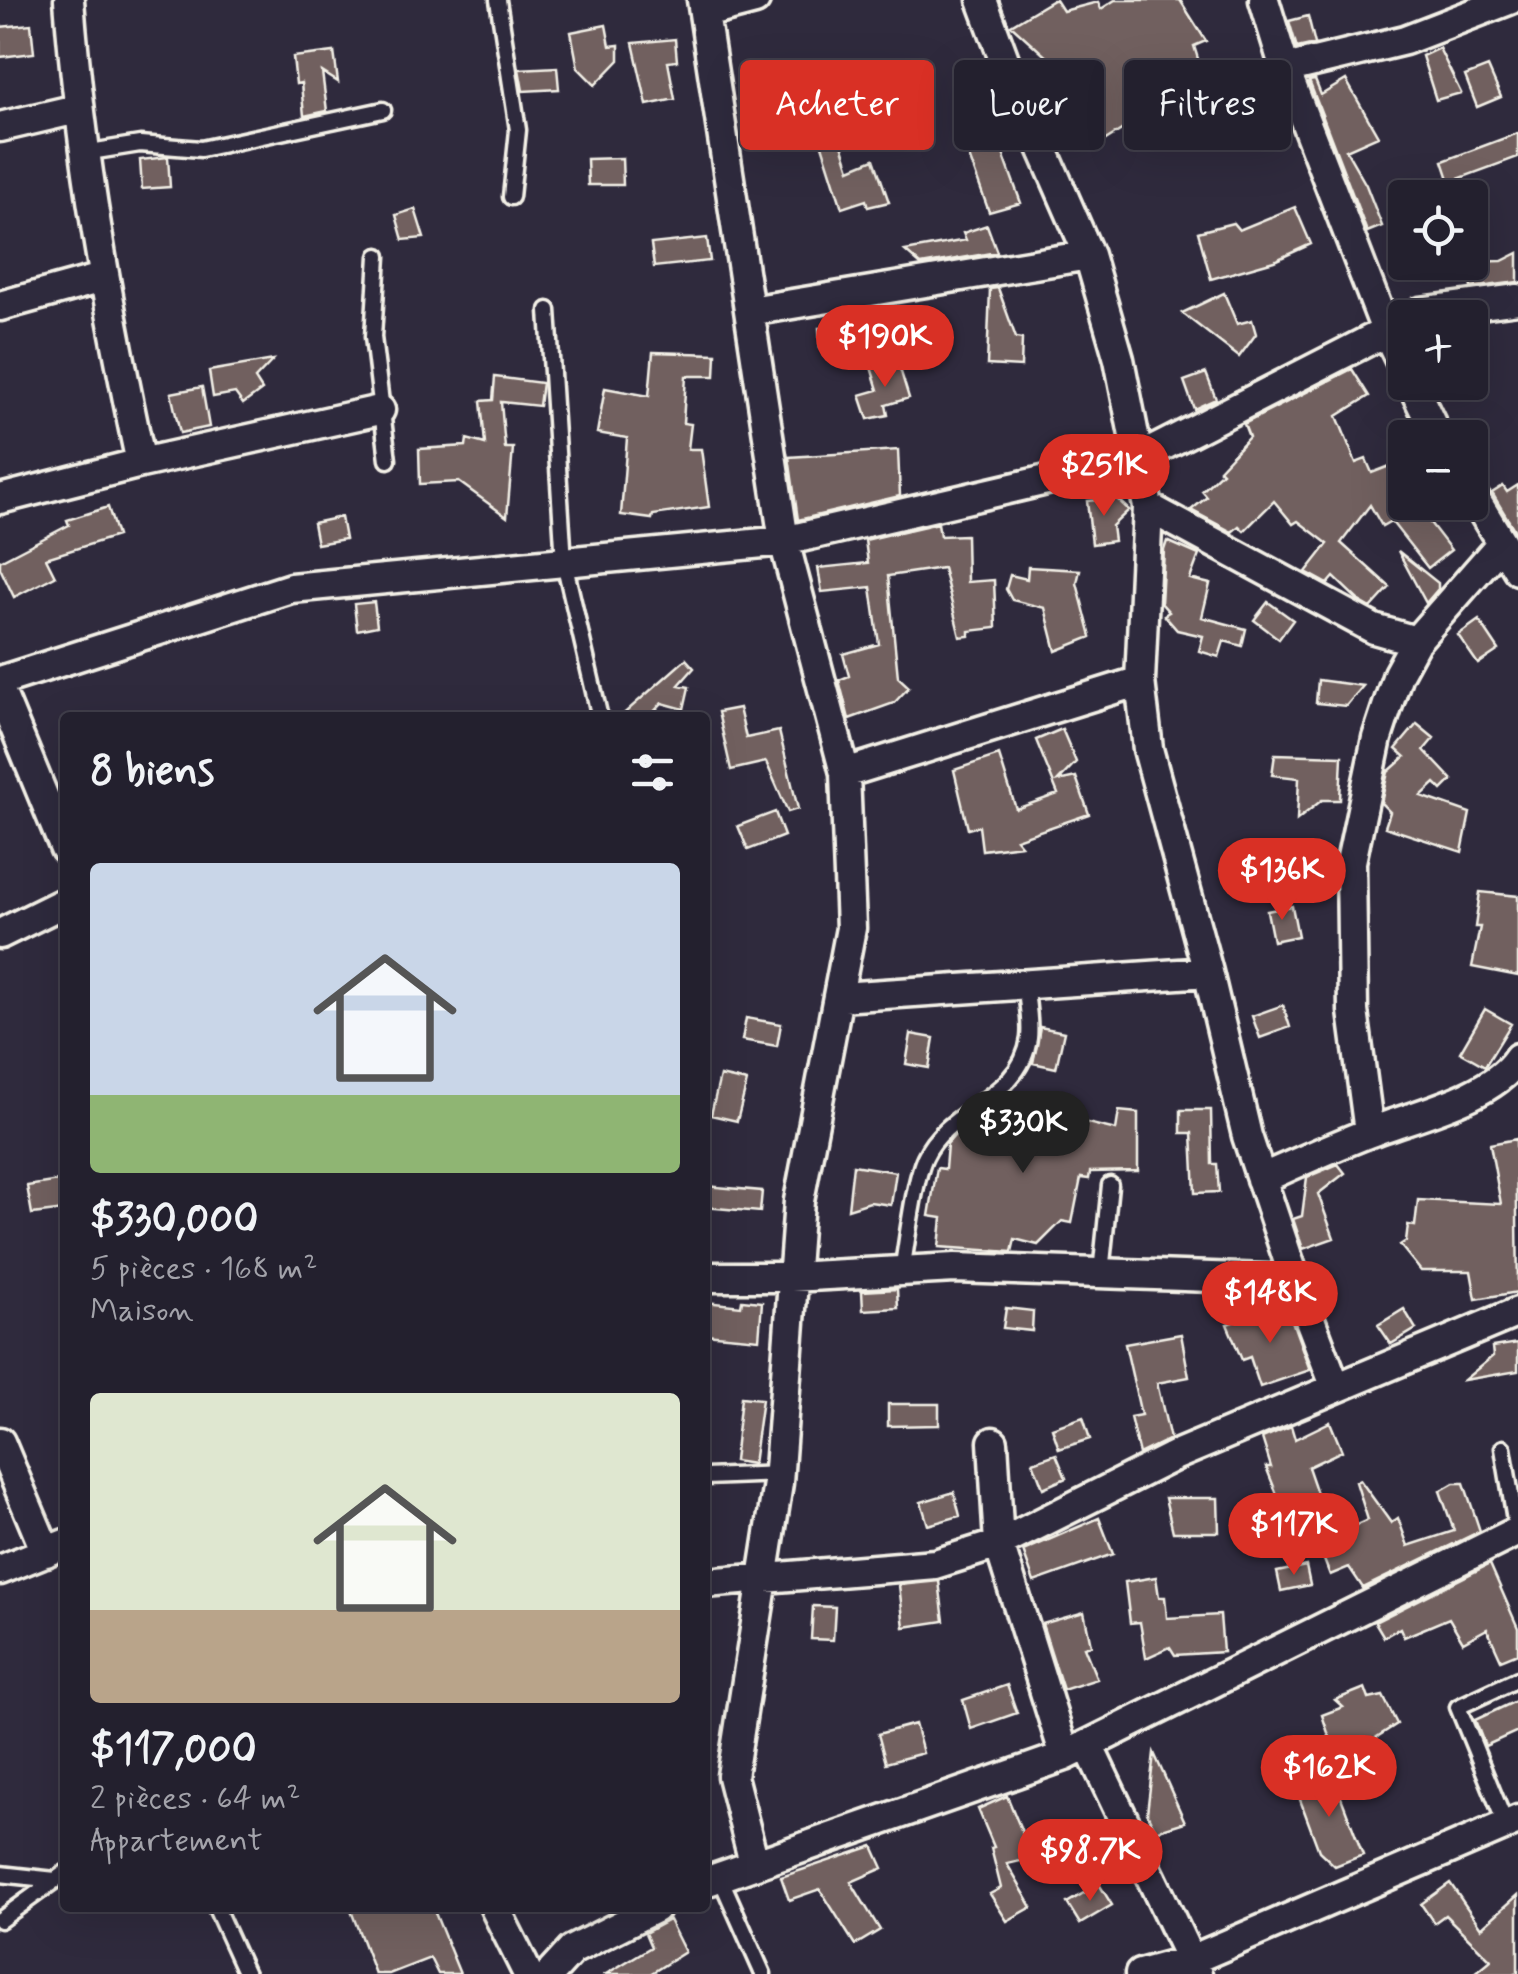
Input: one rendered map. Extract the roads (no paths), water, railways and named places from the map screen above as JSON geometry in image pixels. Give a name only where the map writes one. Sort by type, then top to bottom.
[{"type":"street","points":[[69,0],[77,108],[102,278],[141,463]]},
{"type":"street","points":[[754,1863],[732,1776],[779,1474],[799,1201],[851,928],[845,773],[784,540],[704,6],[755,0]]},
{"type":"street","points":[[982,0],[1088,255],[1119,358],[1148,507],[1140,681],[1148,749],[1247,1136],[1336,1388]]},
{"type":"street","points":[[1264,0],[1282,60]]},
{"type":"street","points":[[1291,68],[1405,40],[1509,0]]},
{"type":"street","points":[[1291,83],[1388,308]]},
{"type":"street","points":[[0,127],[77,108]]},
{"type":"street","points":[[750,311],[1088,255]]},
{"type":"street","points":[[0,306],[102,278]]},
{"type":"street","points":[[1488,303],[1518,299]]},
{"type":"street","points":[[0,681],[291,588],[784,540],[1137,459],[1388,331]]},
{"type":"street","points":[[0,498],[380,410]]},
{"type":"street","points":[[1148,507],[1374,629],[1416,640]]},
{"type":"street","points":[[1487,520],[1518,570]]},
{"type":"street","points":[[1368,1132],[1353,1011],[1351,862],[1377,738],[1398,674],[1416,640],[1501,544]]},
{"type":"street","points":[[845,773],[1140,681]]},
{"type":"street","points":[[0,691],[60,836]]},
{"type":"street","points":[[0,934],[60,904]]},
{"type":"street","points":[[840,996],[1208,972]]},
{"type":"street","points":[[1261,1178],[1368,1132],[1479,1091],[1510,1070],[1518,1058]]},
{"type":"street","points":[[710,1278],[955,1268],[1295,1280]]},
{"type":"street","points":[[710,1583],[935,1564],[999,1544],[1176,1455],[1518,1312]]},
{"type":"street","points":[[0,1442],[55,1548],[0,1570]]},
{"type":"street","points":[[993,1442],[999,1544],[1076,1750],[1194,1967]]},
{"type":"street","points":[[712,1878],[1076,1750],[1518,1532]]},
{"type":"street","points":[[1140,1974],[1194,1967],[1515,1822]]},
{"type":"street","points":[[497,1912],[528,1974]]},
{"type":"street","points":[[550,1974],[572,1950],[646,1912]]},
{"type":"lane","points":[[498,0],[518,130],[511,197]]},
{"type":"lane","points":[[84,154],[140,144],[201,150],[383,110]]},
{"type":"lane","points":[[378,256],[373,338],[388,460]]},
{"type":"lane","points":[[548,310],[564,562],[599,712]]},
{"type":"lane","points":[[902,1271],[924,1158],[949,1122],[990,1100],[1022,1063],[1029,1038],[1026,984]]},
{"type":"lane","points":[[1102,1273],[1110,1184]]},
{"type":"lane","points":[[1503,1448],[1518,1532]]},
{"type":"lane","points":[[710,1477],[779,1474]]},
{"type":"lane","points":[[1515,1822],[1458,1706],[1518,1679]]},
{"type":"lane","points":[[0,1874],[60,1877]]},
{"type":"lane","points":[[0,1920],[60,1877]]},
{"type":"lane","points":[[712,1878],[763,1974]]},
{"type":"lane","points":[[218,1912],[246,1974]]}]
